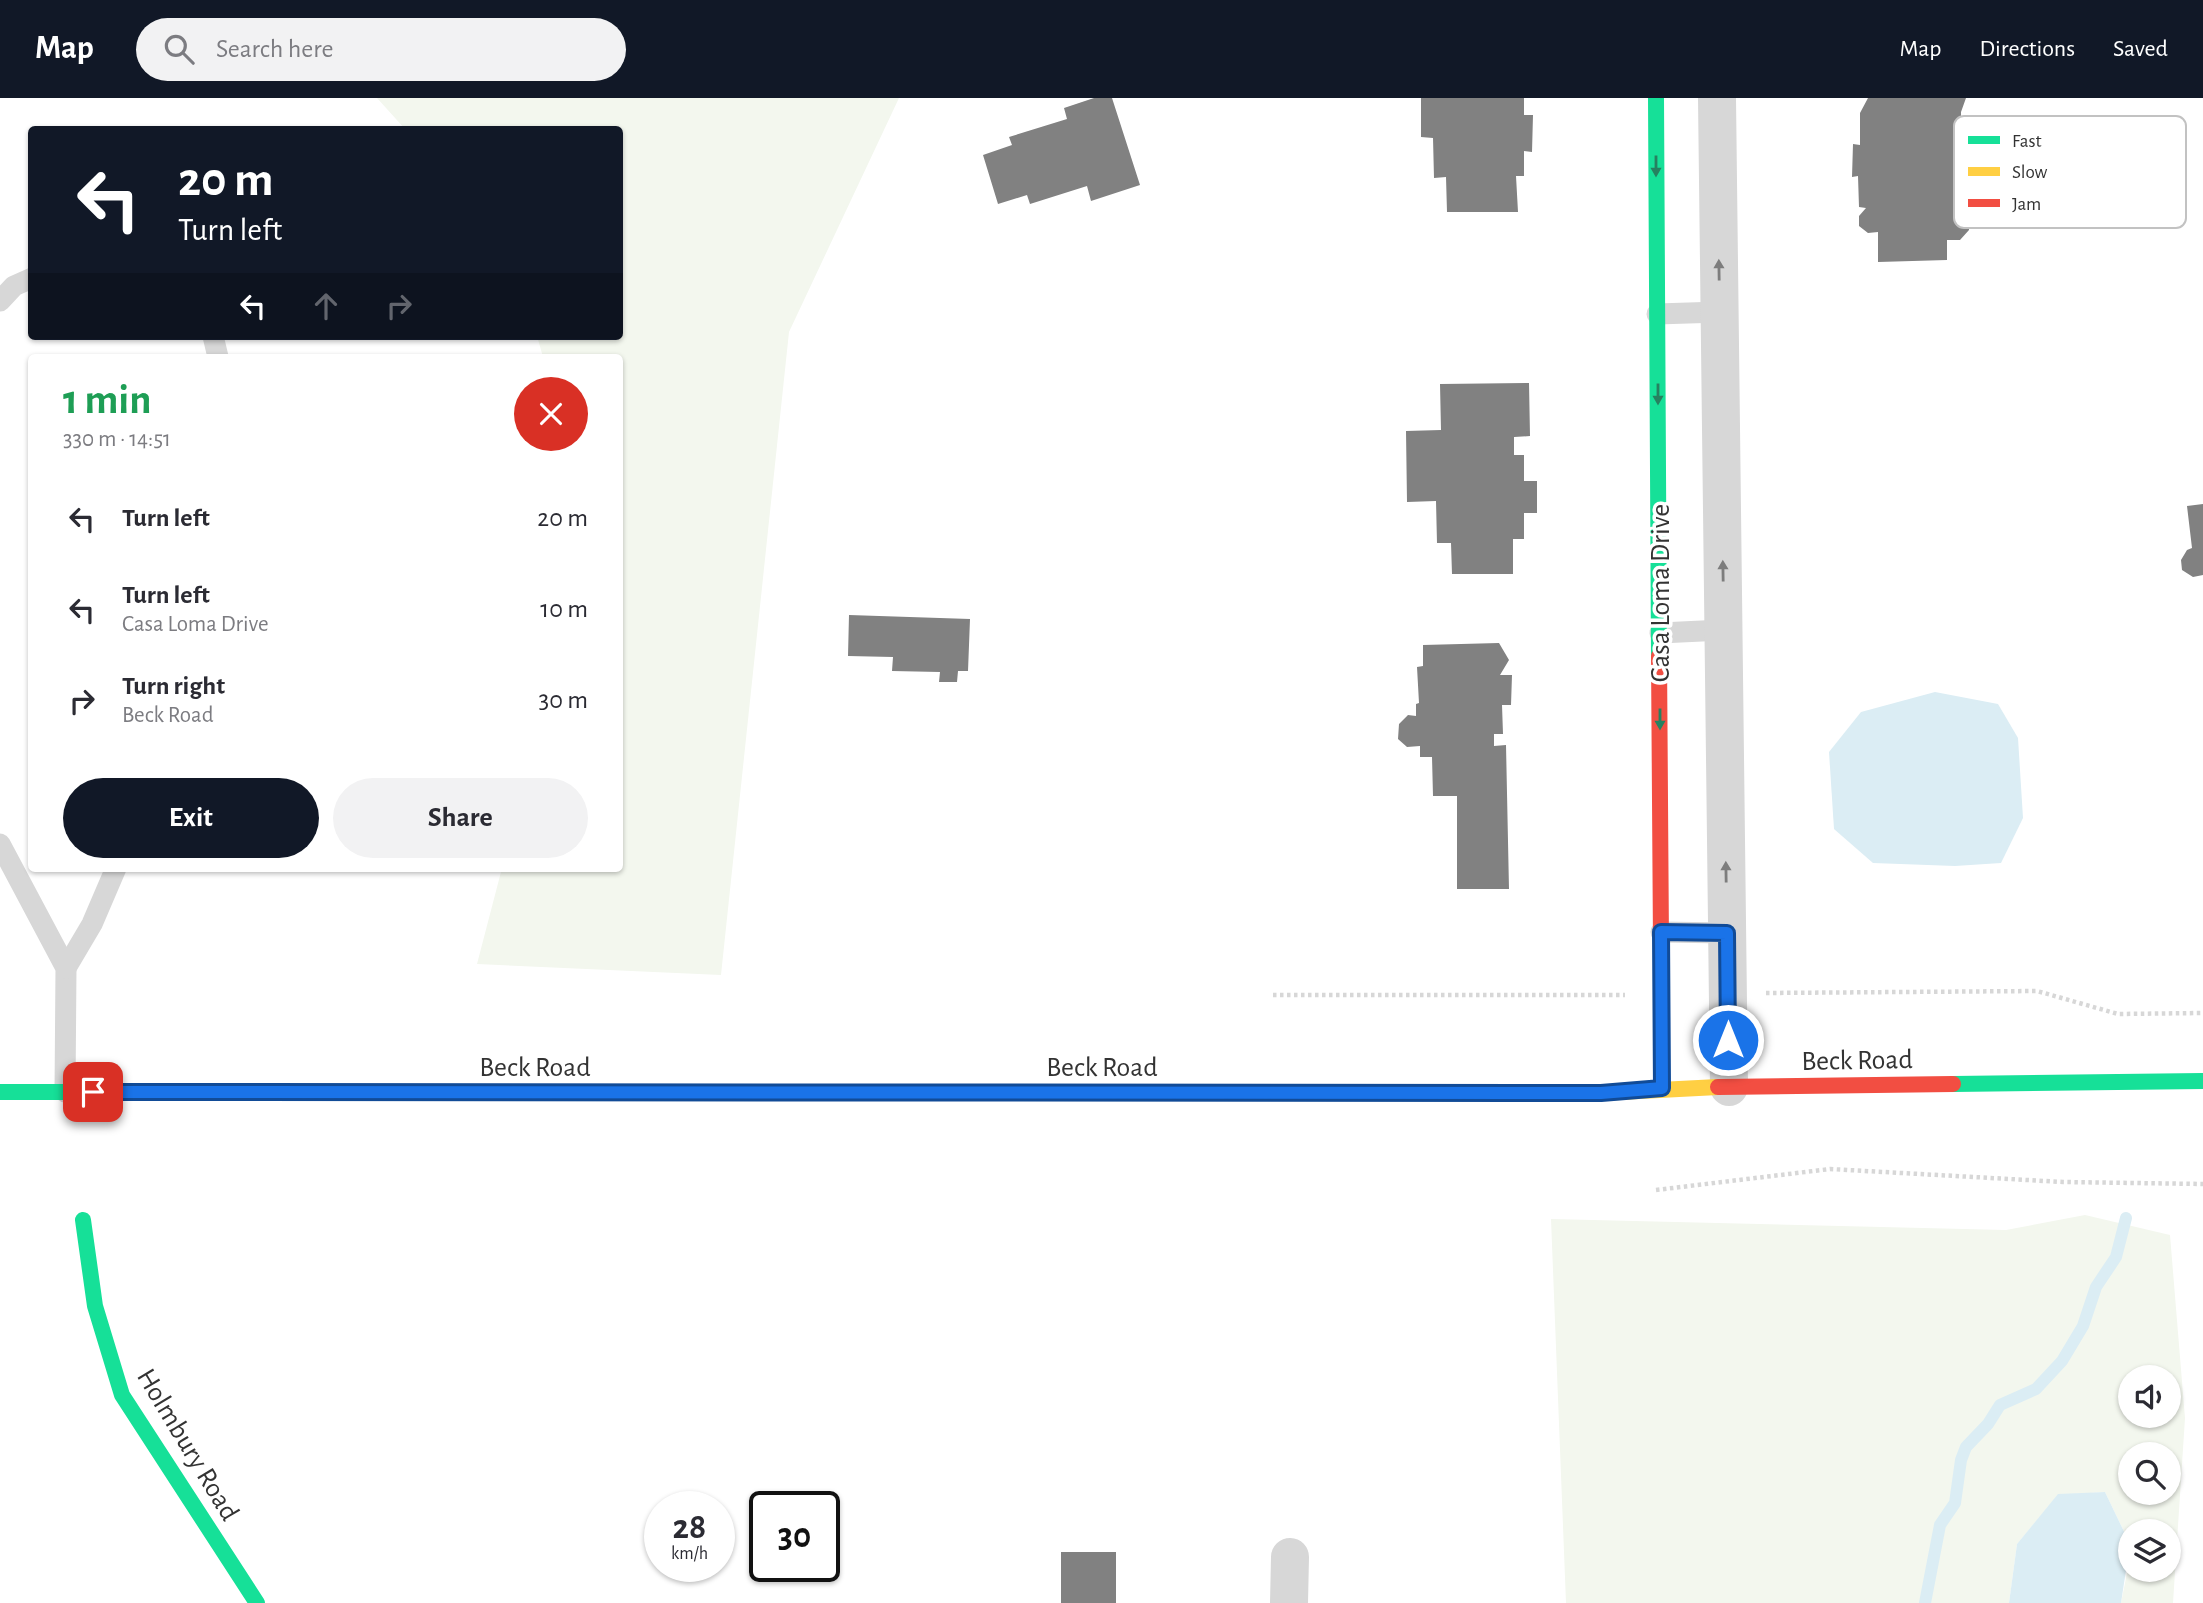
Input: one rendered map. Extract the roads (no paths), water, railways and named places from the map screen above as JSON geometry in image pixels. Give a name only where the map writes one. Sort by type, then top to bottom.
[{"type":"main road","name":"Casa Loma Drive","points":[[1656,98],[1662,1088]]},
{"type":"main road","name":"Beck Road","points":[[0,1092],[1601,1093],[1662,1088],[2203,1081]]},
{"type":"main road","name":"Holmbury Road","points":[[83,1220],[96,1306],[122,1395],[257,1603]]},
{"type":"street","points":[[1717,98],[1729,1087]]},
{"type":"street","points":[[1289,1603],[1290,1557]]},
{"type":"lane","points":[[0,301],[14,286],[28,280]]},
{"type":"lane","points":[[1657,314],[1720,312]]},
{"type":"lane","points":[[1660,633],[1723,630]]},
{"type":"lane","points":[[0,844],[65,968],[65,1092]]},
{"type":"lane","points":[[65,968],[92,924],[114,872]]},
{"type":"lane","points":[[1661,932],[1727,933]]},
{"type":"waterway","points":[[1925,1603],[1940,1525],[1955,1503],[1961,1460],[1966,1447],[1988,1424],[2000,1405],[2036,1389],[2062,1361],[2083,1326],[2096,1287],[2116,1257],[2126,1218]]}]
